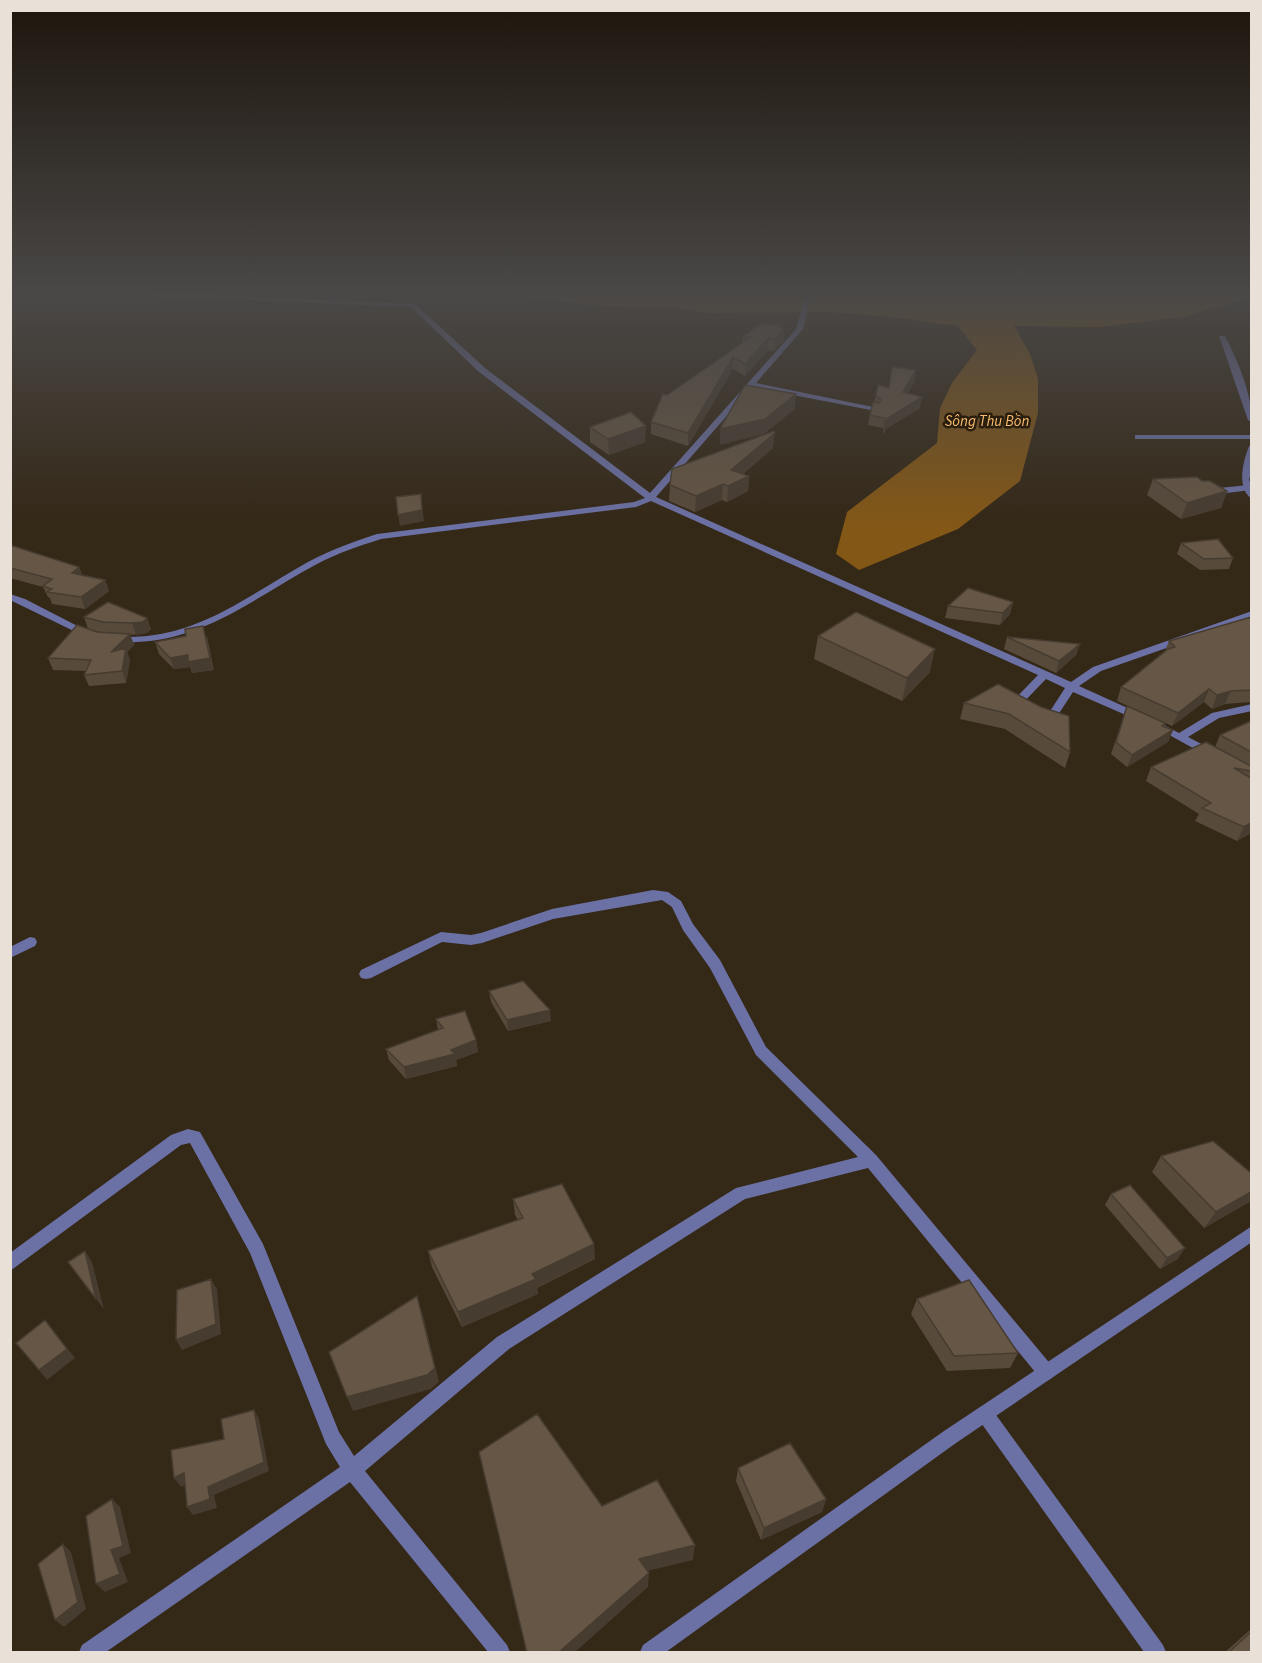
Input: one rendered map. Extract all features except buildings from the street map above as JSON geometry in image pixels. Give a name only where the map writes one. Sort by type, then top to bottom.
[{"type":"street","points":[[483,371],[651,498],[1180,737],[1221,760]]},
{"type":"street","points":[[10,597],[98,637],[141,639],[164,636],[194,628],[242,605],[303,567],[358,541],[380,536],[636,504],[651,498],[763,371]]},
{"type":"street","points":[[1235,371],[1251,420]]},
{"type":"street","points":[[751,384],[873,409]]},
{"type":"street","points":[[1138,437],[1251,437]]},
{"type":"street","points":[[1197,493],[1250,493],[1245,480],[1251,448]]},
{"type":"street","points":[[1050,719],[1071,687],[1097,669],[1251,614]]},
{"type":"street","points":[[1016,704],[1044,675]]},
{"type":"street","points":[[1180,737],[1216,715],[1251,707]]},
{"type":"street","points":[[366,974],[441,937],[471,940],[482,938],[552,914],[653,895],[664,896],[677,904],[688,927],[716,964],[761,1051],[871,1160],[1046,1372]]},
{"type":"street","points":[[10,953],[30,942]]},
{"type":"street","points":[[10,1263],[176,1140],[188,1136],[195,1137],[257,1249],[332,1438],[352,1470],[500,1653]]},
{"type":"street","points":[[89,1653],[352,1470],[504,1343],[741,1193],[778,1182],[839,1170],[871,1160]]},
{"type":"street","points":[[650,1653],[985,1414],[1251,1233]]},
{"type":"street","points":[[985,1414],[1156,1653]]},
{"type":"water","name":"Sông Thu Bồn","points":[[961,371],[1035,371],[1038,379],[1038,413],[1020,481],[958,529],[859,570],[836,554],[847,512],[937,443],[940,408],[952,383]]}]
